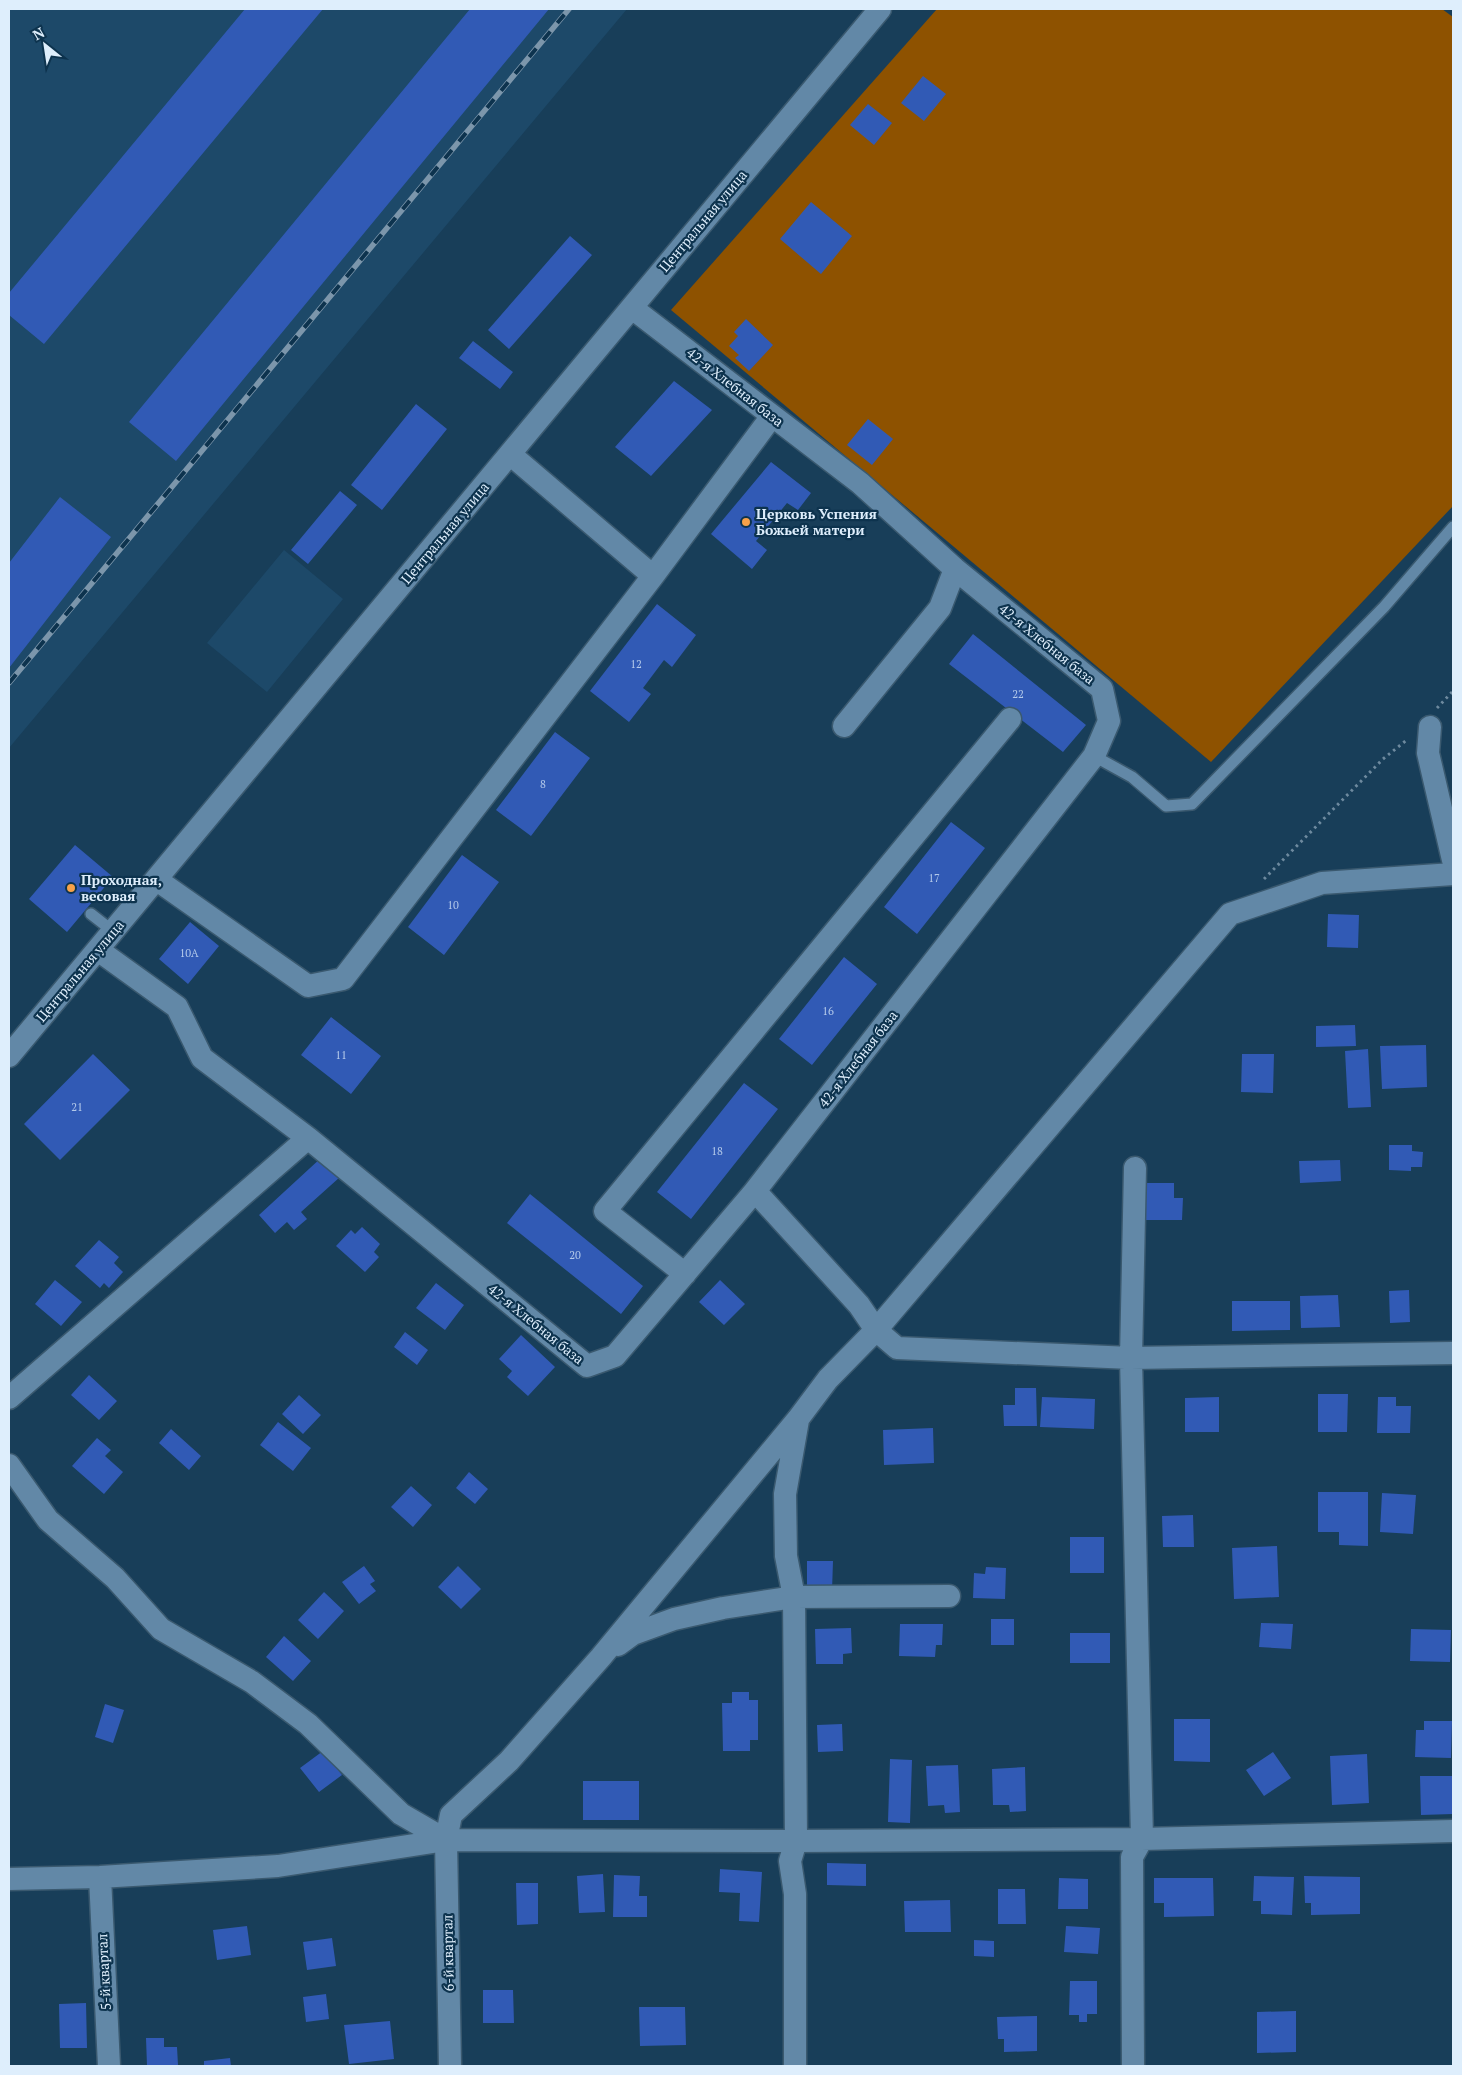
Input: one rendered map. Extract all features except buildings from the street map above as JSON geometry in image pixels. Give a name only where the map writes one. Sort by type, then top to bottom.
[{"type":"street","name":"Центральная улица","points":[[9,1056],[880,9]]},
{"type":"street","name":"42-я Хлебная база","points":[[98,950],[177,1007],[202,1058],[308,1138],[587,1366],[615,1356],[755,1191],[1094,756],[1109,721],[1102,689],[955,569],[860,483],[632,308]]},
{"type":"street","points":[[157,880],[308,986],[343,979],[653,576],[772,416]]},
{"type":"street","points":[[510,454],[653,576]]},
{"type":"street","points":[[844,726],[940,608],[955,569]]},
{"type":"street","points":[[685,1274],[605,1211],[1010,718]]},
{"type":"street","points":[[1430,727],[1428,753],[1453,860]]},
{"type":"street","points":[[601,1657],[798,1420],[828,1379],[876,1330],[1230,914],[1322,883],[1453,874]]},
{"type":"street","points":[[9,1398],[308,1138]]},
{"type":"street","points":[[1133,2066],[1132,1857],[1142,1839],[1131,1358],[1135,1168]]},
{"type":"street","points":[[755,1191],[859,1305],[876,1330],[897,1348],[1131,1358],[1453,1353]]},
{"type":"street","points":[[795,2066],[795,1894],[790,1861],[796,1841],[794,1597],[786,1556],[785,1494],[798,1420]]},
{"type":"street","points":[[9,1466],[48,1520],[115,1578],[161,1629],[252,1682],[308,1724],[401,1814],[446,1840]]},
{"type":"street","points":[[601,1657],[633,1634],[674,1619],[723,1608],[794,1597],[949,1596]]},
{"type":"street","name":"6-й квартал","points":[[450,2066],[446,1840],[451,1815],[509,1761],[601,1657]]},
{"type":"street","points":[[9,1879],[100,1877],[278,1866],[446,1840],[796,1841],[1142,1839],[1453,1832]]},
{"type":"street","name":"5-й квартал","points":[[100,1877],[109,2066]]},
{"type":"lane","points":[[1094,756],[1132,777],[1166,806],[1192,804],[1384,606],[1453,527]]},
{"type":"lane","points":[[91,914],[114,932]]},
{"type":"path","points":[[1257,886],[1383,759],[1420,730],[1430,727],[1436,710],[1453,691]]},
{"type":"shaded area","points":[[9,9],[627,9],[9,748]]},
{"type":"shaded area","points":[[937,9],[1442,9],[1453,17],[1453,506],[1211,762],[671,310]]},
{"type":"shaded area","points":[[284,550],[343,599],[267,692],[207,643]]},
{"type":"railway","points":[[9,683],[569,9]]},
{"type":"place","name":"Церковь Успения Божьей матери","points":[[746,522]]},
{"type":"place","name":"Проходная, весовая","points":[[71,888]]}]
